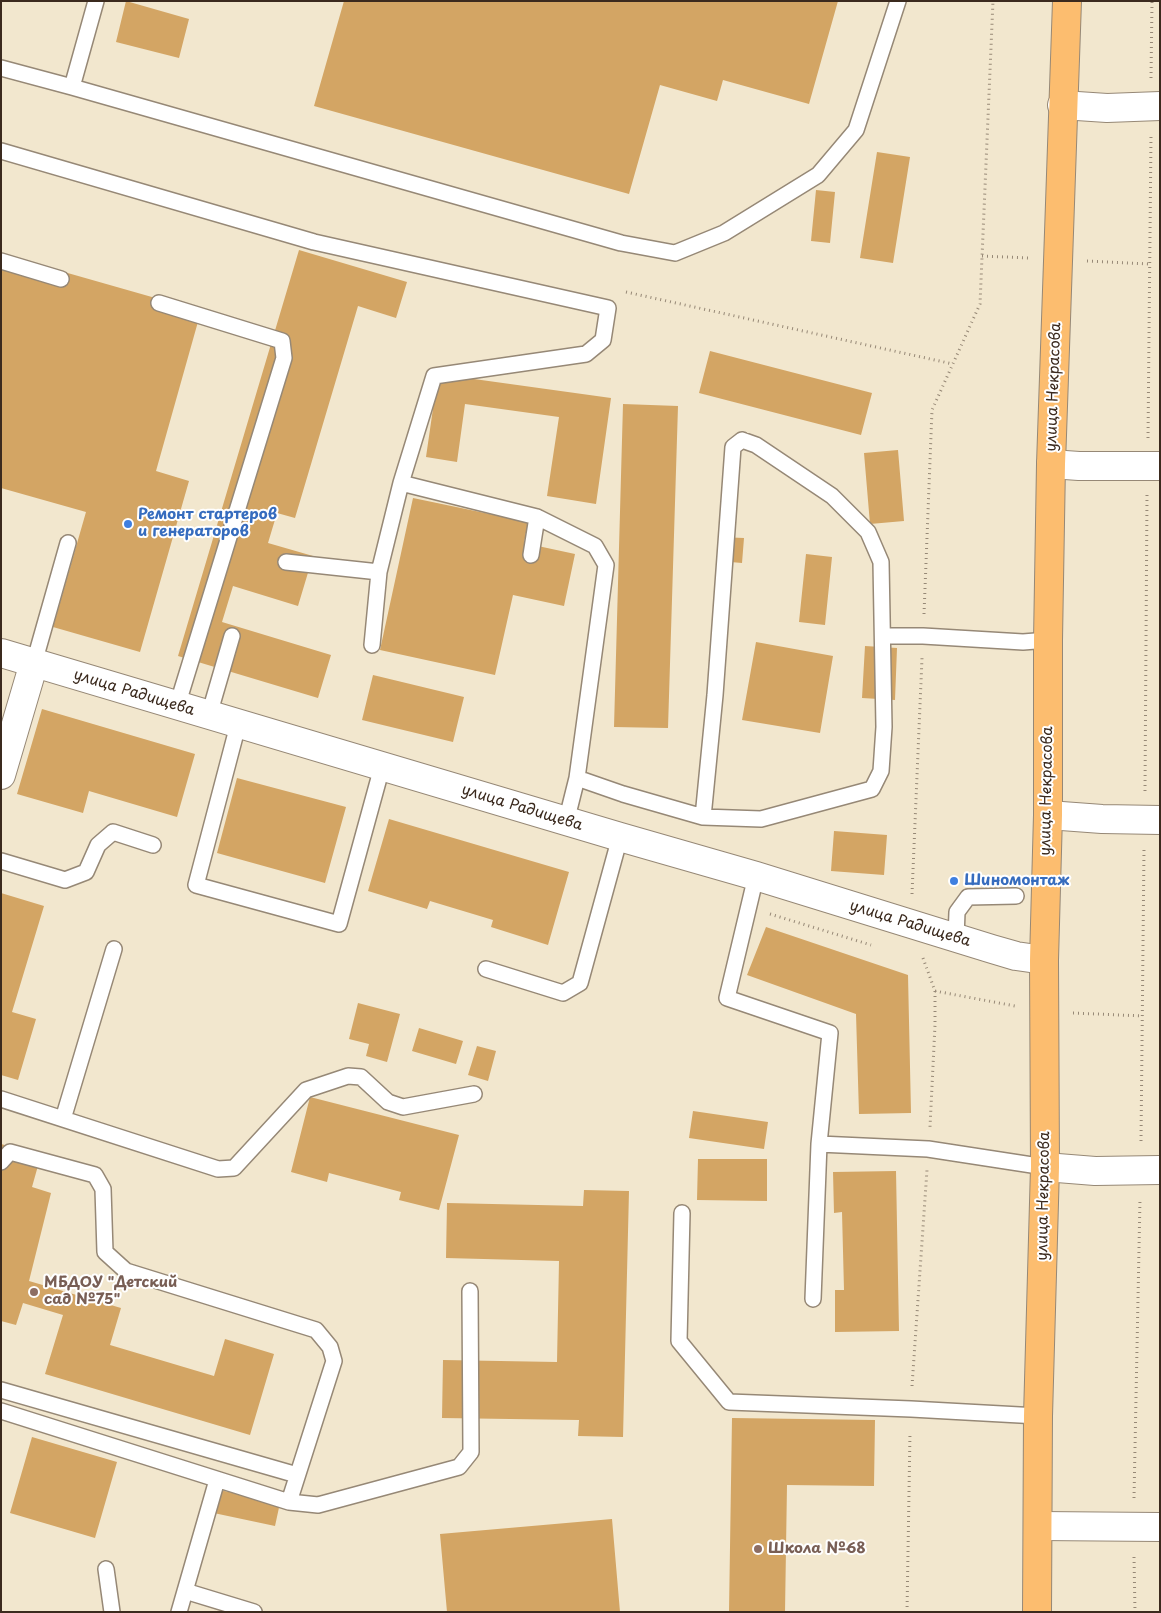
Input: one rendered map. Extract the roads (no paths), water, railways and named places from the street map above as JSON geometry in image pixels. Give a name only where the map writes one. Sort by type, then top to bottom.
[{"type":"main road","name":"улица Некрасова","points":[[1037,1612],[1039,1526],[1038,1416],[1045,1167],[1044,960],[1048,815],[1051,464],[1067,1]]},
{"type":"street","points":[[1062,105],[1107,108],[1160,106]]},
{"type":"street","points":[[1051,464],[1160,466]]},
{"type":"street","name":"улица Радищева","points":[[1,653],[620,838],[756,876],[1016,956],[1044,960]]},
{"type":"street","points":[[1,774],[34,663]]},
{"type":"street","points":[[1048,815],[1102,819],[1160,820]]},
{"type":"street","points":[[1045,1167],[1095,1171],[1160,1170]]},
{"type":"street","points":[[1039,1526],[1160,1527]]},
{"type":"lane","points":[[72,87],[96,1]]},
{"type":"lane","points":[[1,68],[621,243],[674,253],[724,233],[818,175],[856,130],[898,1]]},
{"type":"lane","points":[[1,151],[314,242],[608,308],[603,340],[586,354],[434,376],[401,483],[379,572],[372,645]]},
{"type":"lane","points":[[1,261],[61,279]]},
{"type":"lane","points":[[159,303],[282,341],[284,358],[177,706]]},
{"type":"lane","points":[[577,778],[623,794],[703,817],[760,819],[872,789],[881,771],[884,727],[884,636],[881,562],[868,532],[832,496],[756,445],[742,440],[733,447],[715,695],[703,817]]},
{"type":"lane","points":[[401,483],[537,518],[595,546],[606,565],[577,778],[566,822]]},
{"type":"lane","points":[[531,554],[537,518]]},
{"type":"lane","points":[[34,663],[68,542]]},
{"type":"lane","points":[[286,562],[379,572]]},
{"type":"lane","points":[[210,715],[232,636]]},
{"type":"lane","points":[[884,636],[924,636],[1023,642],[1048,640]]},
{"type":"lane","points":[[238,725],[196,885],[339,924],[382,767]]},
{"type":"lane","points":[[1,861],[64,880],[86,872],[98,845],[113,832],[153,845]]},
{"type":"lane","points":[[486,969],[563,993],[580,983],[620,838]]},
{"type":"lane","points":[[756,876],[727,998],[830,1033],[819,1144],[813,1299]]},
{"type":"lane","points":[[956,938],[957,912],[968,897],[1016,896]]},
{"type":"lane","points":[[63,1119],[114,949]]},
{"type":"lane","points":[[1,1099],[218,1169],[234,1168],[306,1090],[348,1076],[361,1077],[388,1102],[403,1107],[474,1094]]},
{"type":"lane","points":[[819,1144],[928,1149],[1045,1167]]},
{"type":"lane","points":[[1,1162],[10,1152],[95,1175],[103,1189],[105,1252],[126,1271],[316,1330],[330,1347],[334,1361],[289,1502]]},
{"type":"lane","points":[[682,1213],[679,1340],[729,1402],[1038,1416]]},
{"type":"lane","points":[[1,1411],[289,1502],[318,1505],[459,1467],[471,1452],[470,1291]]},
{"type":"lane","points":[[1,1390],[297,1474]]},
{"type":"lane","points":[[179,1612],[217,1480]]},
{"type":"lane","points":[[106,1569],[112,1612]]},
{"type":"lane","points":[[185,1591],[254,1612]]},
{"type":"place","name":"Ремонт стартеров и генераторов","points":[[128,524]]},
{"type":"place","name":"Шиномонтаж","points":[[954,881]]},
{"type":"place","name":"МБДОУ \"Детский сад №75\"","points":[[34,1292]]},
{"type":"place","name":"Школа №68","points":[[758,1549]]}]
